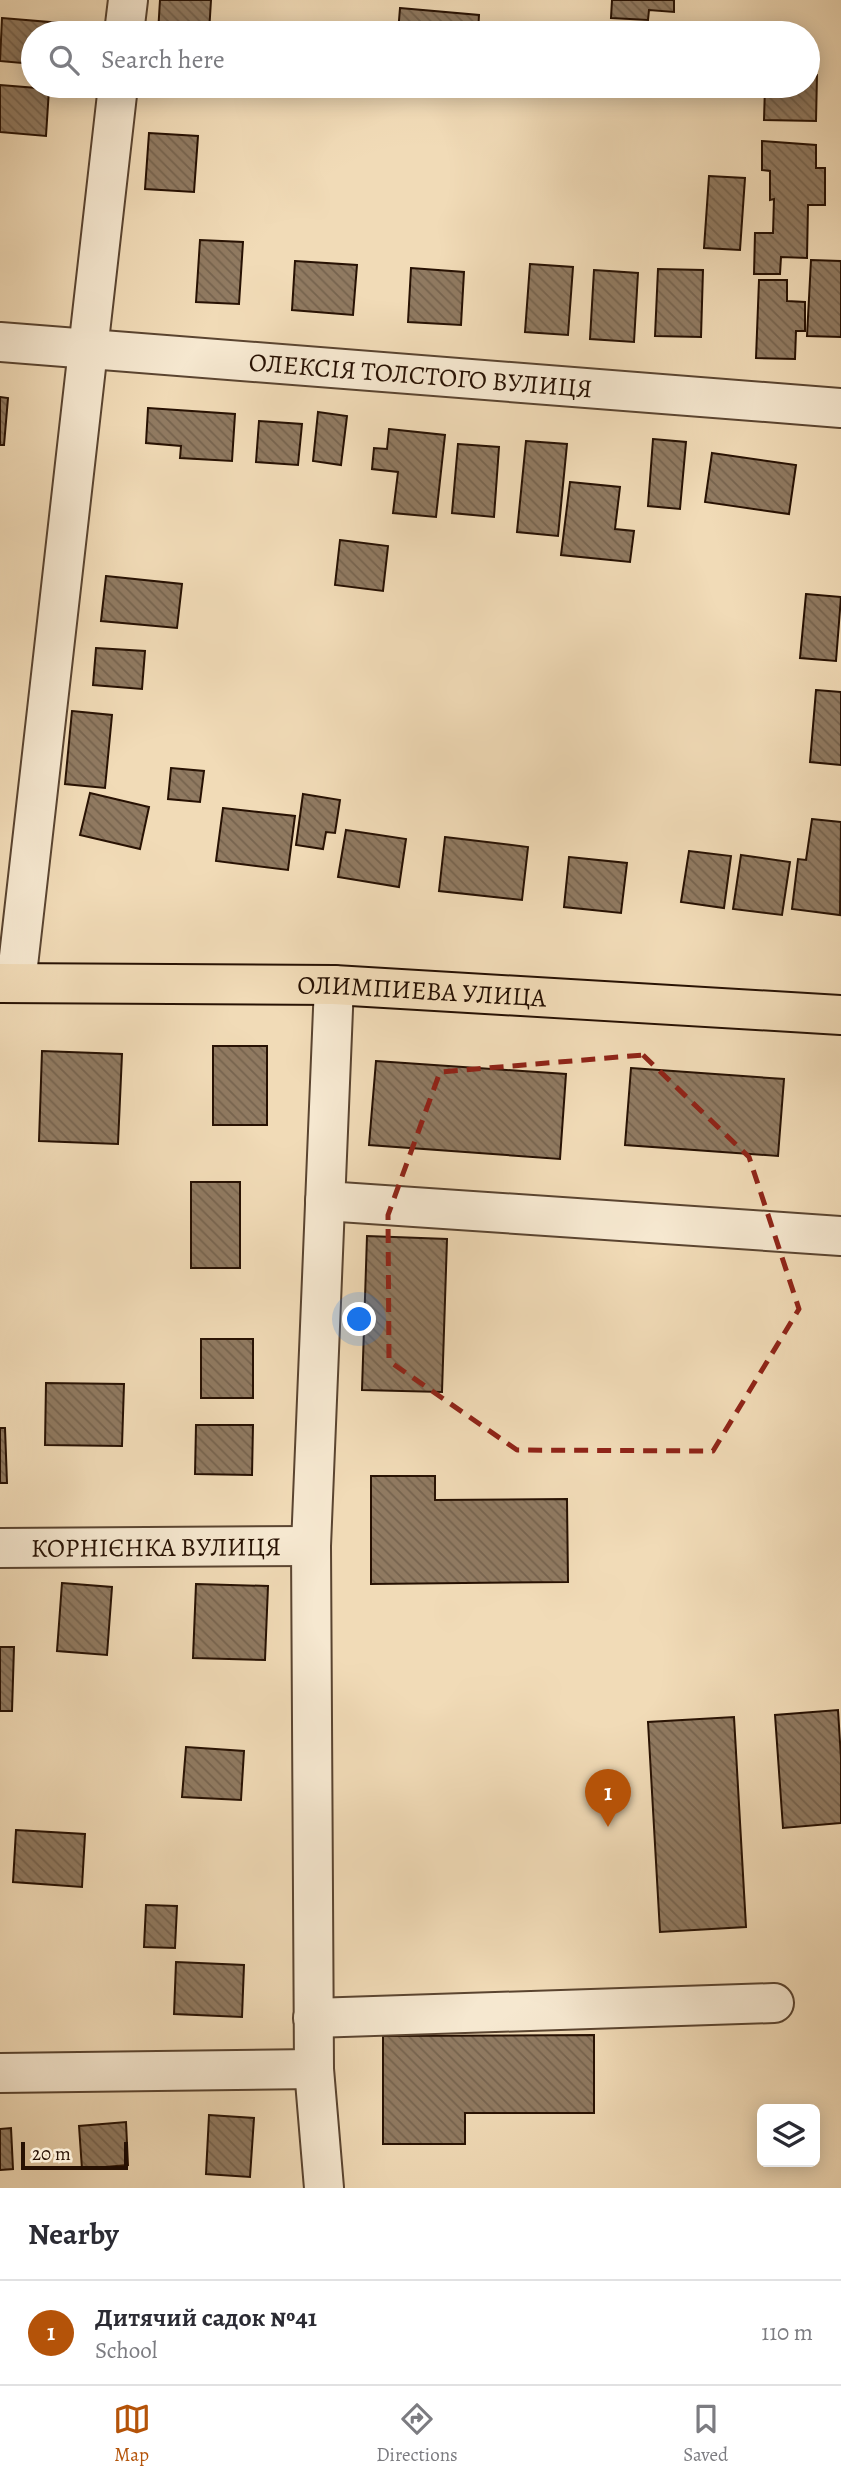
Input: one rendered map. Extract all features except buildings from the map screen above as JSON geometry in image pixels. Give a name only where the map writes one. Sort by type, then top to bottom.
[{"type":"main road","name":"ОЛИМПИЕВА УЛИЦА","points":[[8,983],[334,985],[841,1015]]},
{"type":"street","points":[[125,21],[128,0]]},
{"type":"street","points":[[8,983],[117,98]]},
{"type":"street","name":"ОЛЕКСІЯ ТОЛСТОГО ВУЛИЦЯ","points":[[0,342],[841,408]]},
{"type":"street","points":[[324,2188],[314,2068],[311,1546],[334,985]]},
{"type":"street","points":[[325,1201],[841,1236]]},
{"type":"street","name":"КОРНІЄНКА ВУЛИЦЯ","points":[[0,1548],[311,1546]]},
{"type":"street","points":[[313,2018],[774,2003]]},
{"type":"street","points":[[0,2073],[314,2068]]},
{"type":"highlighted area","points":[[643,1055],[749,1157],[799,1309],[713,1451],[517,1450],[389,1361],[388,1215],[440,1072]]},
{"type":"place","name":"Дитячий садок №41","points":[[608,1827]]}]
